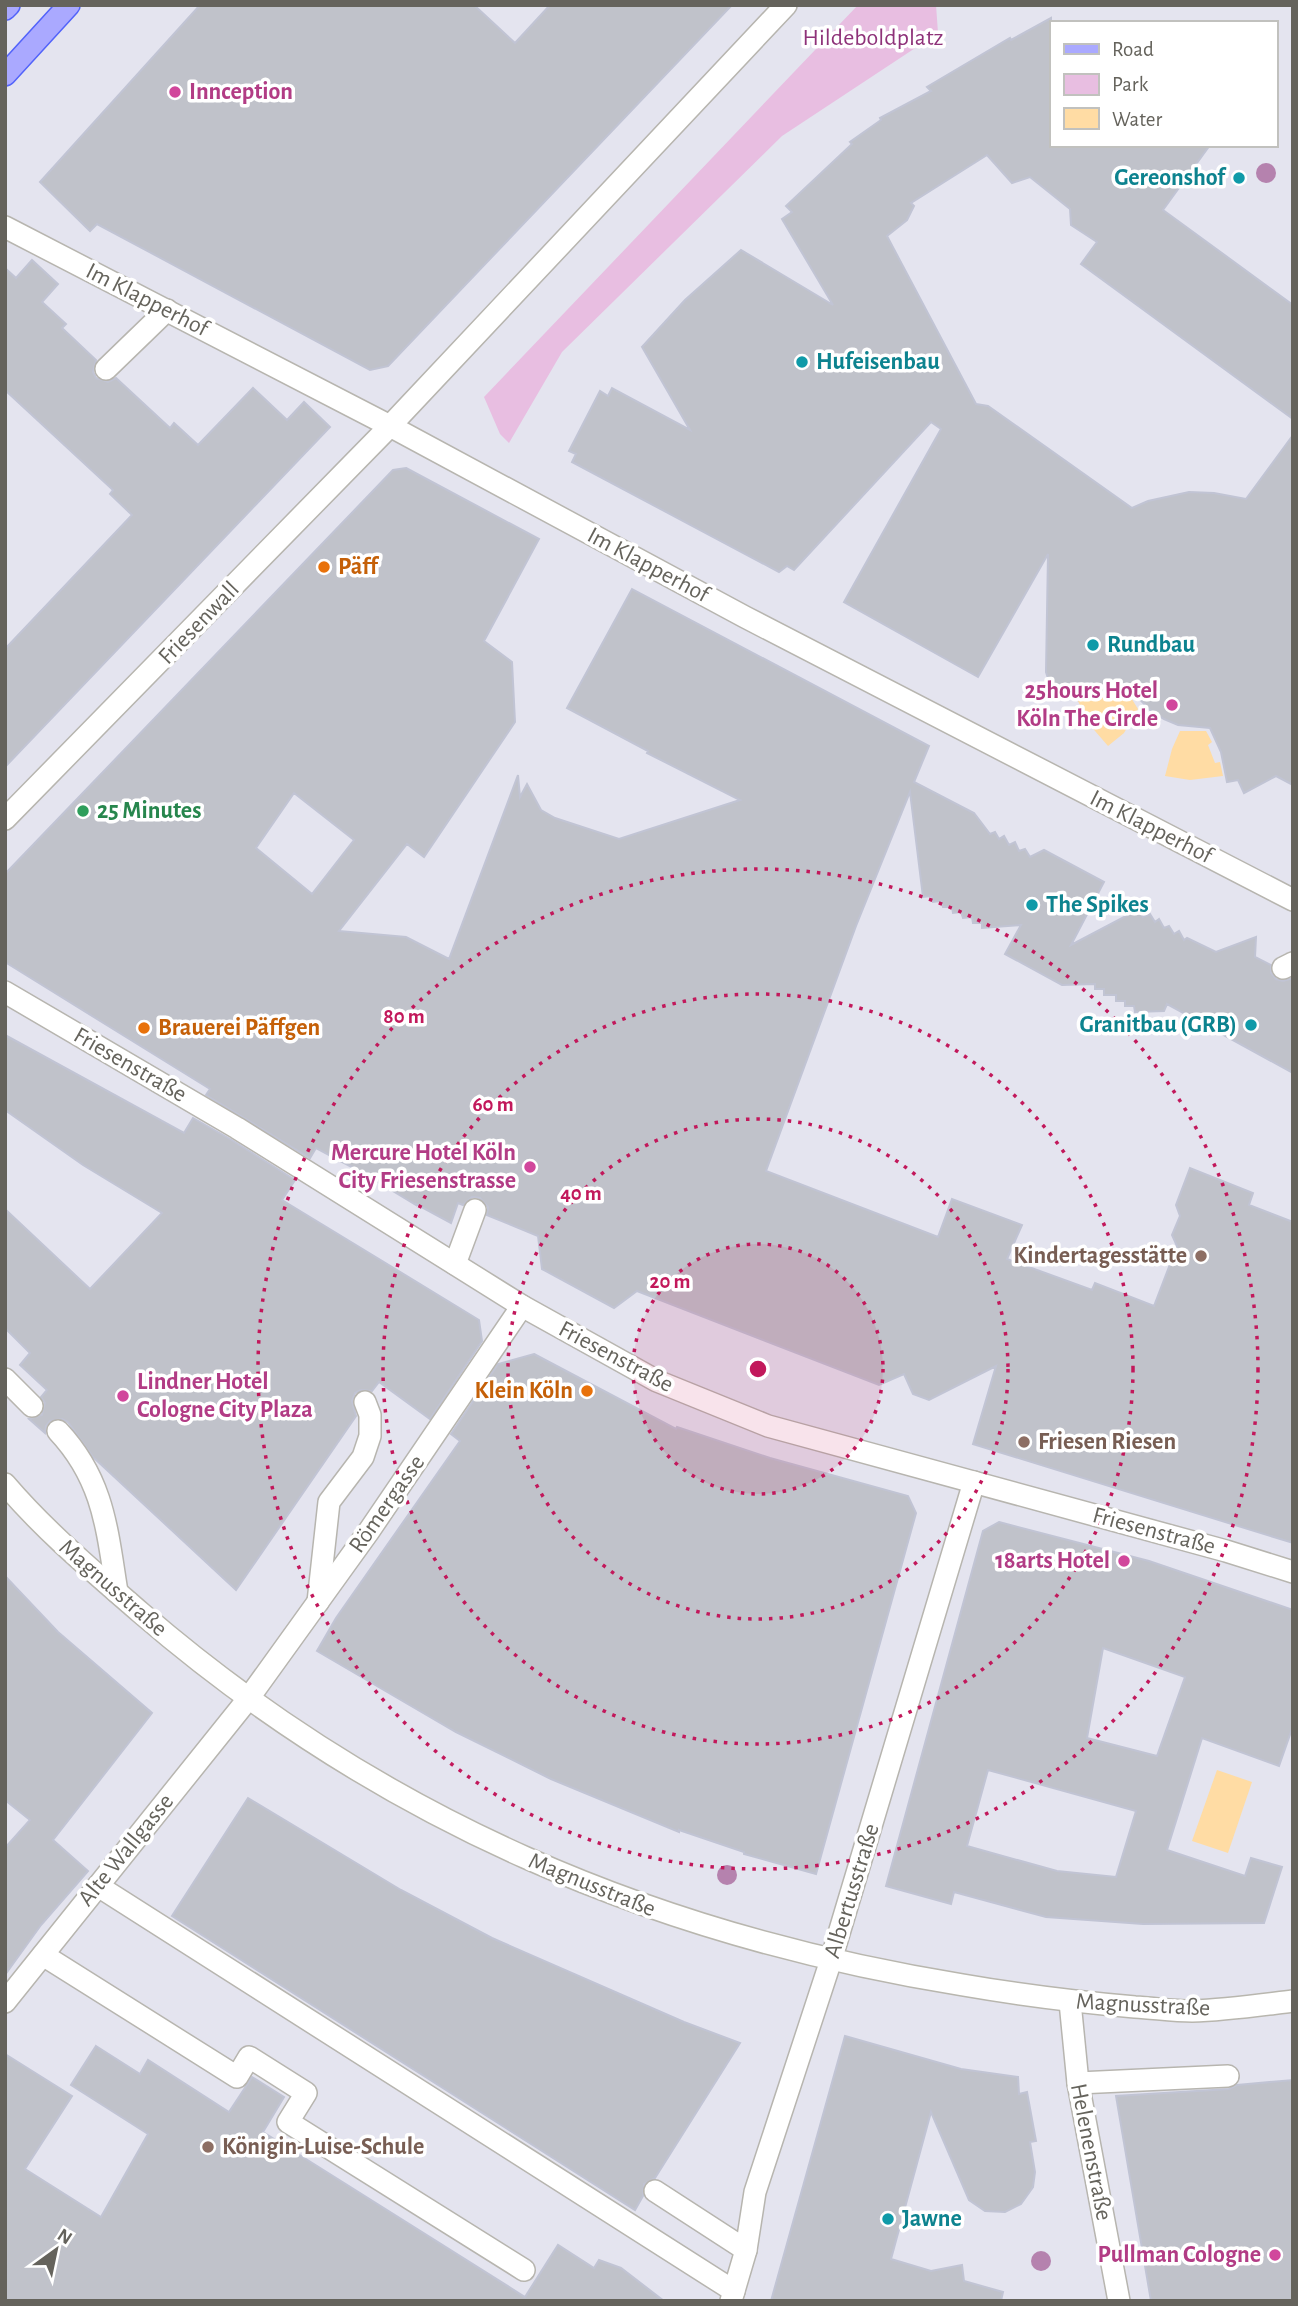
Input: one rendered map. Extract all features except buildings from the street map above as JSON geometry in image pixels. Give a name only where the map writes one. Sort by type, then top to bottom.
[{"type":"main road","points":[[5,9],[9,5]]},
{"type":"main road","points":[[5,75],[69,5]]},
{"type":"street","points":[[390,426],[786,5]]},
{"type":"street","name":"Im Klapperhof","points":[[5,227],[390,426],[745,617],[1293,900]]},
{"type":"street","points":[[106,369],[167,310]]},
{"type":"street","name":"Friesenwall","points":[[5,819],[390,426]]},
{"type":"street","name":"Friesenstraße","points":[[5,992],[237,1128],[522,1306],[657,1381],[768,1426],[1293,1572]]},
{"type":"street","points":[[455,1264],[475,1210]]},
{"type":"street","name":"Römergasse","points":[[248,1699],[369,1531],[522,1306]]},
{"type":"street","points":[[5,1379],[32,1406]]},
{"type":"street","points":[[318,1602],[326,1511],[329,1502],[363,1457],[370,1436],[370,1415],[365,1402]]},
{"type":"street","points":[[58,1431],[90,1475],[104,1510],[117,1592]]},
{"type":"street","name":"Albertusstraße","points":[[732,2296],[746,2250],[755,2192],[831,1960],[974,1482]]},
{"type":"street","name":"Magnusstraße","points":[[5,1484],[52,1535],[189,1653],[248,1699],[344,1763],[398,1795],[469,1833],[563,1876],[657,1911],[738,1936],[906,1976],[1070,2002],[1191,2011],[1293,2001]]},
{"type":"street","name":"Alte Wallgasse","points":[[5,2002],[248,1699]]},
{"type":"street","points":[[97,1886],[732,2296]]},
{"type":"street","points":[[43,1955],[237,2077],[249,2057],[306,2093],[288,2122],[524,2270]]},
{"type":"street","name":"Helenenstraße","points":[[1070,2002],[1077,2083],[1119,2301]]},
{"type":"street","points":[[1077,2083],[1228,2076]]},
{"type":"street","points":[[655,2191],[746,2250]]},
{"type":"green space","name":"Hildeboldplatz","points":[[858,5],[936,5],[938,33],[782,136],[562,352],[509,443],[500,434],[484,397]]},
{"type":"water","points":[[1113,688],[1125,688],[1138,709],[1124,733],[1108,746],[1089,724],[1077,699],[1091,693],[1093,696],[1112,692]]},
{"type":"water","points":[[1180,731],[1206,731],[1212,742],[1208,745],[1215,763],[1220,762],[1223,776],[1190,780],[1165,776]]},
{"type":"water","points":[[1217,1770],[1252,1782],[1228,1853],[1192,1841]]},
{"type":"place","name":"Innception","points":[[175,92]]},
{"type":"place","name":"Gereonshof","points":[[1239,178]]},
{"type":"place","name":"Hufeisenbau","points":[[802,362]]},
{"type":"place","name":"Päff","points":[[324,567]]},
{"type":"place","name":"Rundbau","points":[[1093,645]]},
{"type":"place","name":"25hours Hotel Köln The Circle","points":[[1172,705]]},
{"type":"place","name":"25 Minutes","points":[[83,811]]},
{"type":"place","name":"The Spikes","points":[[1032,905]]},
{"type":"place","name":"Granitbau (GRB)","points":[[1251,1025]]},
{"type":"place","name":"Brauerei Päffgen","points":[[144,1028]]},
{"type":"place","name":"Mercure Hotel Köln City Friesenstrasse","points":[[530,1167]]},
{"type":"place","name":"Kindertagesstätte","points":[[1201,1256]]},
{"type":"place","name":"Klein Köln","points":[[587,1391]]},
{"type":"place","name":"Lindner Hotel Cologne City Plaza","points":[[123,1396]]},
{"type":"place","name":"Friesen Riesen","points":[[1024,1442]]},
{"type":"place","name":"18arts Hotel","points":[[1124,1561]]},
{"type":"place","name":"Königin-Luise-Schule","points":[[208,2147]]},
{"type":"place","name":"Jawne","points":[[888,2219]]},
{"type":"place","name":"Pullman Cologne","points":[[1275,2255]]}]
